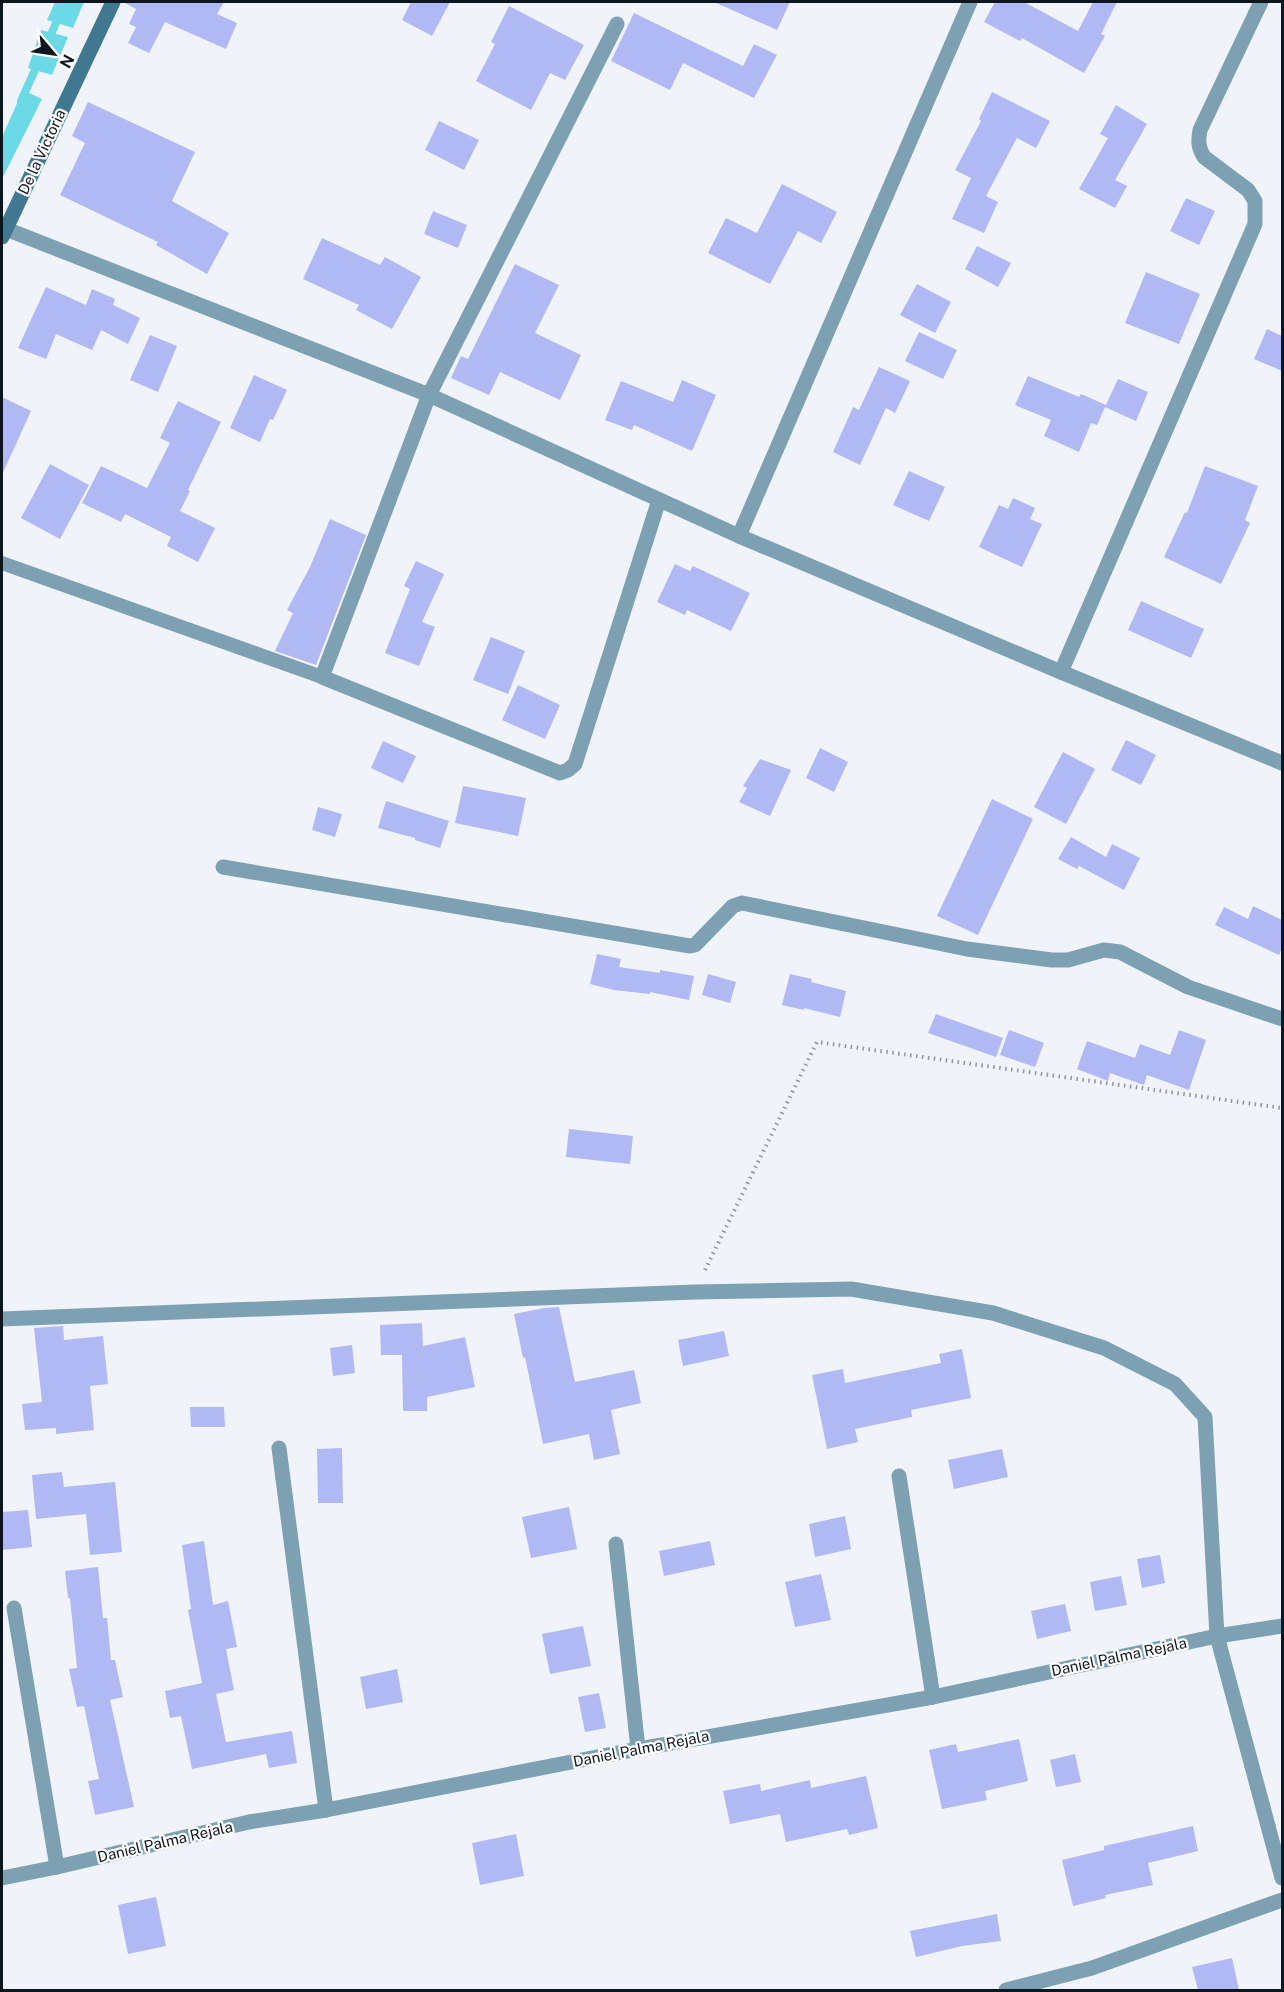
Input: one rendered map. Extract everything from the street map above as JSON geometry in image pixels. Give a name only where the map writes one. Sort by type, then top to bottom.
[{"type":"main road","name":"De la Victoria","points":[[4,233],[113,2]]},
{"type":"street","points":[[739,536],[970,2]]},
{"type":"street","points":[[1061,672],[1255,224],[1255,201],[1248,190],[1204,157],[1199,150],[1198,141],[1200,130],[1261,2]]},
{"type":"street","points":[[617,24],[429,395],[322,677],[560,773],[568,770],[575,764],[658,500]]},
{"type":"street","points":[[4,233],[429,395],[739,536],[1282,763]]},
{"type":"street","points":[[223,867],[690,946],[695,945],[733,906],[742,903],[967,949],[1042,959],[1068,960],[1104,950],[1120,952],[1188,987],[1282,1019]]},
{"type":"street","points":[[2,1319],[695,1292],[850,1289],[993,1313],[1104,1348],[1175,1384],[1205,1417],[1217,1636],[1282,1878]]},
{"type":"street","points":[[279,1448],[326,1810]]},
{"type":"street","points":[[899,1476],[933,1696]]},
{"type":"street","points":[[616,1544],[638,1749]]},
{"type":"street","points":[[14,1608],[57,1867]]},
{"type":"street","name":"Daniel Palma Rejala","points":[[2,1878],[249,1822],[326,1810],[638,1749],[933,1696],[1217,1636],[1282,1626]]},
{"type":"street","points":[[1006,1990],[1092,1968],[1282,1900]]},
{"type":"lane","points":[[2,563],[322,677]]},
{"type":"path","points":[[695,1292],[817,1041],[1282,1108]]},
{"type":"water","points":[[55,2],[84,2],[73,28],[47,20]]},
{"type":"water","points":[[41,30],[68,37],[52,75],[28,68]]},
{"type":"water","points":[[23,90],[42,99],[2,179],[2,137]]},
{"type":"building","points":[[123,2],[224,2],[217,14],[237,23],[226,49],[165,22],[149,53],[128,43],[136,27],[129,24],[136,9]]},
{"type":"building","points":[[411,2],[450,2],[432,36],[402,20]]},
{"type":"building","points":[[714,2],[790,2],[777,30]]},
{"type":"building","points":[[995,2],[1024,2],[1078,31],[1093,2],[1117,2],[1101,34],[1105,36],[1084,73],[1022,38],[1020,41],[984,22]]},
{"type":"building","points":[[509,6],[584,45],[565,80],[550,73],[531,110],[476,81],[495,44],[491,42]]},
{"type":"building","points":[[634,13],[743,66],[754,44],[777,55],[754,98],[683,63],[670,90],[611,61]]},
{"type":"building","points":[[992,92],[1050,121],[1036,148],[1017,138],[986,196],[998,202],[984,233],[952,219],[971,178],[955,170],[981,121],[979,119]]},
{"type":"building","points":[[88,102],[195,152],[172,201],[229,233],[207,274],[156,245],[158,242],[60,195],[85,143],[72,136]]},
{"type":"building","points":[[1116,105],[1147,124],[1115,180],[1127,186],[1115,208],[1079,189],[1108,138],[1100,134]]},
{"type":"building","points":[[439,121],[479,140],[464,170],[425,150]]},
{"type":"building","points":[[782,184],[837,212],[821,243],[798,231],[770,284],[708,253],[726,218],[757,233]]},
{"type":"building","points":[[1186,198],[1215,211],[1199,245],[1170,231]]},
{"type":"building","points":[[433,211],[467,225],[458,248],[424,234]]},
{"type":"building","points":[[322,238],[380,265],[385,257],[421,277],[392,329],[356,310],[359,305],[303,279]]},
{"type":"building","points":[[977,246],[1011,263],[998,287],[965,269]]},
{"type":"building","points":[[515,264],[559,285],[535,333],[581,355],[560,400],[500,372],[489,395],[451,378],[461,356],[468,359]]},
{"type":"building","points":[[1146,272],[1200,294],[1179,344],[1125,323]]},
{"type":"building","points":[[917,284],[951,302],[935,333],[900,315]]},
{"type":"building","points":[[46,287],[86,305],[92,289],[115,299],[113,305],[140,318],[128,344],[101,330],[92,350],[56,334],[46,359],[18,348]]},
{"type":"building","points":[[1267,329],[1282,336],[1282,371],[1254,359]]},
{"type":"building","points":[[919,332],[957,350],[943,379],[905,361]]},
{"type":"building","points":[[150,335],[177,346],[158,392],[130,380]]},
{"type":"building","points":[[879,367],[910,381],[895,413],[886,408],[860,465],[833,452],[853,407],[859,410]]},
{"type":"building","points":[[254,375],[287,390],[260,442],[230,428]]},
{"type":"building","points":[[1028,376],[1079,397],[1081,394],[1106,405],[1097,425],[1091,423],[1079,452],[1044,436],[1051,420],[1015,405]]},
{"type":"building","points":[[1118,379],[1148,392],[1136,421],[1105,407]]},
{"type":"building","points":[[682,380],[716,395],[692,451],[634,425],[632,430],[605,420],[621,381],[673,402]]},
{"type":"building","points":[[2,397],[31,411],[2,475]]},
{"type":"building","points":[[178,401],[221,422],[180,511],[215,528],[198,562],[167,546],[171,537],[125,514],[121,522],[82,503],[101,466],[147,488],[170,443],[160,438]]},
{"type":"building","points":[[50,464],[89,485],[60,539],[21,518]]},
{"type":"building","points":[[1205,466],[1258,486],[1245,520],[1250,523],[1221,584],[1164,557],[1185,512],[1187,513]]},
{"type":"building","points":[[909,471],[945,487],[929,521],[893,505]]},
{"type":"building","points":[[1013,498],[1035,508],[1030,519],[1042,524],[1022,567],[979,547],[999,505],[1008,509]]},
{"type":"building","points":[[330,519],[366,535],[316,665],[275,651],[293,613],[287,610],[310,567]]},
{"type":"building","points":[[416,561],[444,574],[422,622],[435,627],[419,666],[385,653],[410,589],[404,586]]},
{"type":"building","points":[[675,564],[690,571],[693,566],[750,593],[731,631],[687,610],[685,615],[657,602]]},
{"type":"building","points":[[1141,601],[1204,629],[1191,658],[1128,630]]},
{"type":"building","points":[[491,637],[525,651],[508,694],[473,680]]},
{"type":"building","points":[[518,685],[560,705],[545,739],[502,720]]},
{"type":"building","points":[[1126,740],[1156,755],[1141,785],[1111,770]]},
{"type":"building","points":[[383,741],[416,756],[403,783],[371,768]]},
{"type":"building","points":[[820,748],[848,762],[834,792],[806,778]]},
{"type":"building","points":[[1063,752],[1095,769],[1066,824],[1034,807]]},
{"type":"building","points":[[760,759],[791,770],[770,816],[739,802],[747,788],[743,786]]},
{"type":"building","points":[[463,786],[526,798],[518,836],[455,823]]},
{"type":"building","points":[[992,799],[1033,819],[978,935],[937,916]]},
{"type":"building","points":[[386,801],[449,821],[440,848],[415,840],[415,838],[378,828]]},
{"type":"building","points":[[318,807],[342,814],[335,837],[312,830]]},
{"type":"building","points":[[1071,837],[1106,857],[1112,844],[1140,858],[1124,890],[1079,866],[1077,869],[1058,859]]},
{"type":"building","points":[[1253,906],[1282,920],[1282,948],[1279,955],[1215,925],[1224,907],[1248,919]]},
{"type":"building","points":[[597,954],[621,959],[619,967],[660,973],[660,970],[694,976],[689,1000],[650,992],[650,994],[614,990],[590,984]]},
{"type":"building","points":[[708,974],[736,982],[730,1003],[702,995]]},
{"type":"building","points":[[790,974],[846,991],[840,1017],[782,1005]]},
{"type":"building","points":[[936,1014],[1003,1038],[996,1057],[928,1033]]},
{"type":"building","points":[[1009,1030],[1044,1043],[1035,1067],[1000,1055]]},
{"type":"building","points":[[1179,1030],[1206,1040],[1189,1090],[1147,1075],[1144,1085],[1110,1073],[1108,1081],[1077,1069],[1087,1041],[1135,1058],[1140,1044],[1170,1055]]},
{"type":"building","points":[[569,1129],[633,1136],[630,1164],[566,1157]]},
{"type":"building","points":[[559,1307],[575,1382],[634,1370],[641,1403],[611,1410],[620,1454],[594,1460],[589,1434],[543,1444],[514,1314]]},
{"type":"building","points":[[422,1323],[423,1346],[465,1337],[475,1387],[427,1397],[427,1411],[403,1411],[402,1355],[381,1355],[380,1325]]},
{"type":"building","points":[[63,1326],[64,1340],[103,1336],[108,1384],[90,1386],[94,1430],[56,1434],[56,1428],[25,1430],[22,1404],[42,1402],[34,1328]]},
{"type":"building","points":[[724,1331],[729,1356],[683,1366],[678,1340]]},
{"type":"building","points":[[352,1345],[355,1373],[333,1376],[330,1348]]},
{"type":"building","points":[[962,1349],[971,1398],[911,1410],[912,1417],[855,1429],[858,1442],[827,1449],[812,1375],[843,1369],[845,1383],[941,1363],[939,1354]]},
{"type":"building","points":[[190,1407],[224,1407],[225,1427],[191,1427]]},
{"type":"building","points":[[342,1448],[343,1503],[318,1503],[317,1449]]},
{"type":"building","points":[[1002,1449],[1008,1477],[954,1489],[948,1460]]},
{"type":"building","points":[[62,1472],[64,1487],[115,1482],[122,1552],[90,1555],[86,1514],[36,1519],[32,1475]]},
{"type":"building","points":[[569,1507],[577,1549],[531,1558],[522,1517]]},
{"type":"building","points":[[28,1510],[32,1547],[2,1550],[2,1512]]},
{"type":"building","points":[[845,1516],[851,1549],[815,1557],[809,1524]]},
{"type":"building","points":[[204,1541],[213,1605],[228,1601],[237,1647],[226,1649],[234,1690],[216,1694],[226,1742],[292,1731],[297,1763],[269,1768],[266,1754],[192,1769],[181,1716],[170,1718],[165,1691],[202,1683],[188,1610],[191,1609],[182,1545]]},
{"type":"building","points":[[710,1541],[715,1565],[664,1576],[659,1551]]},
{"type":"building","points":[[1160,1555],[1165,1583],[1142,1588],[1137,1559]]},
{"type":"building","points":[[98,1567],[103,1618],[107,1618],[111,1660],[115,1660],[123,1697],[110,1700],[134,1807],[95,1815],[88,1781],[99,1779],[84,1706],[77,1707],[69,1669],[77,1668],[65,1571]]},
{"type":"building","points":[[821,1574],[831,1620],[795,1627],[785,1582]]},
{"type":"building","points":[[1121,1576],[1127,1605],[1095,1611],[1090,1582]]},
{"type":"building","points":[[1065,1604],[1071,1631],[1037,1639],[1031,1611]]},
{"type":"building","points":[[583,1626],[591,1666],[550,1674],[542,1634]]},
{"type":"building","points":[[397,1669],[403,1702],[366,1709],[360,1677]]},
{"type":"building","points":[[599,1693],[606,1728],[585,1732],[578,1697]]},
{"type":"building","points":[[1019,1739],[1028,1781],[985,1791],[987,1800],[942,1809],[929,1750],[956,1744],[958,1752]]},
{"type":"building","points":[[1075,1754],[1081,1782],[1056,1787],[1050,1760]]},
{"type":"building","points":[[866,1776],[878,1828],[849,1835],[847,1829],[786,1842],[780,1814],[730,1824],[723,1791],[760,1784],[761,1791],[810,1780],[811,1788]]},
{"type":"building","points":[[1193,1826],[1198,1851],[1148,1863],[1153,1885],[1105,1895],[1106,1898],[1073,1906],[1062,1860],[1104,1850],[1104,1846]]},
{"type":"building","points":[[516,1834],[524,1876],[480,1885],[472,1843]]},
{"type":"building","points":[[156,1897],[166,1946],[128,1954],[118,1905]]},
{"type":"building","points":[[997,1914],[1001,1941],[962,1946],[916,1957],[910,1931]]},
{"type":"building","points":[[1232,1958],[1239,1990],[1198,1990],[1192,1967]]},
{"type":"waterway","points":[[48,41],[60,14]]},
{"type":"waterway","points":[[21,101],[39,61]]}]
